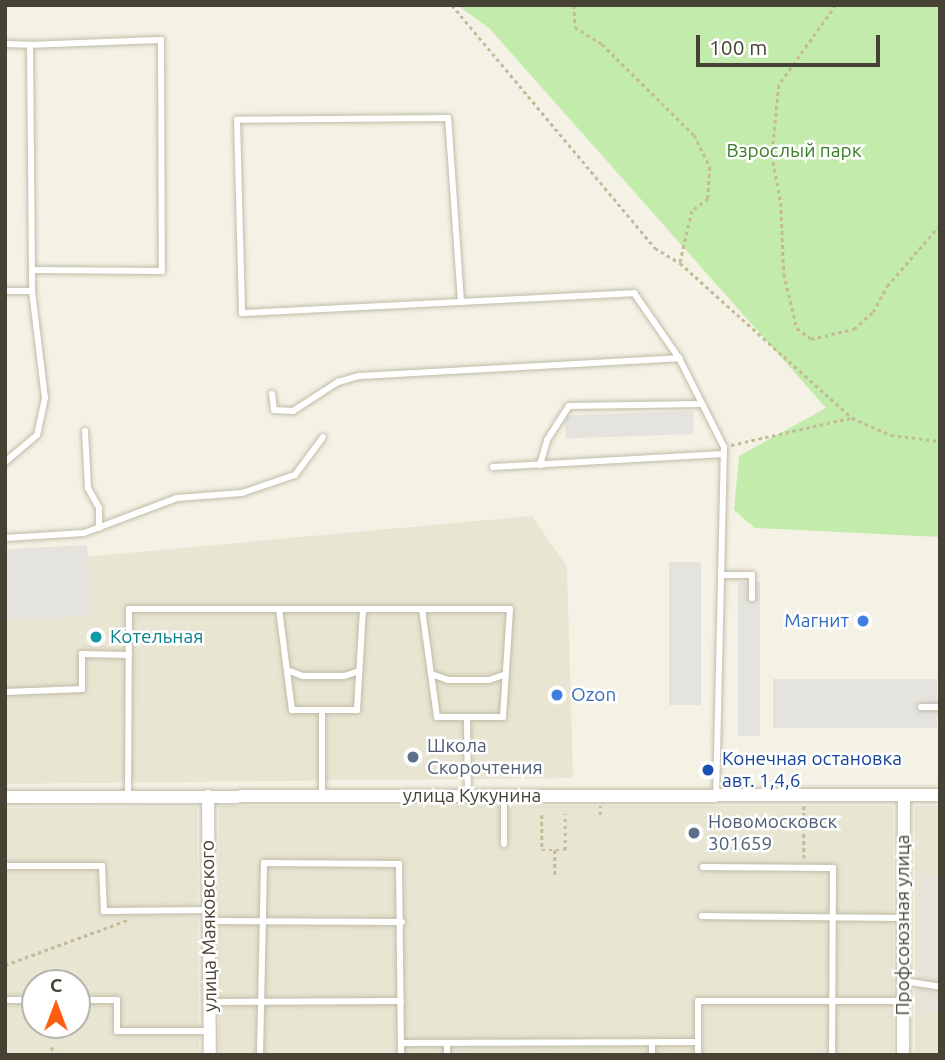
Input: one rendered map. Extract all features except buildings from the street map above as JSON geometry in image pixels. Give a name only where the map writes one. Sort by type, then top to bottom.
[{"type":"street","name":"Профсоюзная улица","points":[[903,1055],[904,795]]},
{"type":"street","name":"улица Кукунина","points":[[5,797],[940,795]]},
{"type":"street","name":"улица Маяковского","points":[[208,796],[210,1055]]},
{"type":"lane","points":[[5,44],[161,40],[162,271],[32,270]]},
{"type":"lane","points":[[5,462],[37,435],[45,398],[32,291],[30,45]]},
{"type":"lane","points":[[461,302],[448,118],[237,120],[242,313],[461,302],[634,293],[679,358],[724,451],[716,795]]},
{"type":"lane","points":[[5,291],[32,291]]},
{"type":"lane","points":[[272,394],[274,410],[293,411],[338,382],[359,376],[679,358]]},
{"type":"lane","points":[[540,465],[547,440],[569,406],[702,404]]},
{"type":"lane","points":[[85,431],[88,488],[99,508],[99,528]]},
{"type":"lane","points":[[5,538],[84,533],[177,498],[242,493],[295,475],[323,437]]},
{"type":"lane","points":[[493,467],[724,451]]},
{"type":"lane","points":[[721,575],[752,575],[752,598]]},
{"type":"lane","points":[[128,797],[129,609],[510,608],[503,717],[437,717],[422,609]]},
{"type":"lane","points":[[279,609],[292,710],[357,710],[363,609]]},
{"type":"lane","points":[[5,692],[82,690],[82,654],[129,655]]},
{"type":"lane","points":[[287,670],[303,676],[344,676],[359,671]]},
{"type":"lane","points":[[431,674],[448,680],[489,680],[506,674]]},
{"type":"lane","points":[[921,707],[940,707]]},
{"type":"lane","points":[[322,710],[322,796]]},
{"type":"lane","points":[[467,717],[468,796]]},
{"type":"lane","points":[[504,796],[504,844]]},
{"type":"lane","points":[[260,1055],[264,863],[399,864],[402,922],[401,1055]]},
{"type":"lane","points":[[5,866],[102,866],[104,911],[209,916],[262,922],[402,922]]},
{"type":"lane","points":[[703,867],[832,868],[832,1055]]},
{"type":"lane","points":[[702,916],[904,918]]},
{"type":"lane","points":[[903,981],[940,987]]},
{"type":"lane","points":[[91,1000],[117,1000],[117,1031],[210,1031]]},
{"type":"lane","points":[[210,1002],[401,1001]]},
{"type":"lane","points":[[698,1055],[698,1002],[903,1001]]},
{"type":"lane","points":[[401,1043],[698,1042]]},
{"type":"lane","points":[[447,1043],[447,1055]]},
{"type":"lane","points":[[652,1043],[652,1055]]},
{"type":"path","points":[[452,5],[655,248],[680,263],[852,418],[891,435],[940,441]]},
{"type":"path","points":[[574,5],[575,27],[602,44],[694,135],[710,167],[708,199],[692,211],[680,263]]},
{"type":"path","points":[[836,5],[779,85],[772,155],[780,203],[784,274],[797,328],[811,339],[855,329],[873,312],[887,286],[940,225]]},
{"type":"path","points":[[724,451],[852,418]]},
{"type":"path","points":[[804,795],[804,868]]},
{"type":"path","points":[[542,815],[542,850],[565,850],[565,814]]},
{"type":"path","points":[[555,850],[555,876]]},
{"type":"path","points":[[5,965],[128,920]]},
{"type":"path","points":[[51,1047],[57,1055]]},
{"type":"shaded area","points":[[693,411],[694,434],[566,438],[565,415]]},
{"type":"shaded area","points":[[532,516],[567,567],[573,778],[5,784],[5,564]]},
{"type":"shaded area","points":[[87,545],[91,616],[9,620],[5,549]]},
{"type":"shaded area","points":[[669,562],[701,562],[701,705],[669,705]]},
{"type":"shaded area","points":[[738,582],[760,582],[760,736],[738,736]]},
{"type":"shaded area","points":[[773,679],[937,679],[937,728],[773,728]]},
{"type":"shaded area","points":[[219,806],[893,806],[893,1055],[219,1055]]},
{"type":"shaded area","points":[[915,806],[940,806],[940,1055],[915,1055]]},
{"type":"shaded area","points":[[197,807],[199,1055],[5,1055],[5,808]]},
{"type":"shaded area","points":[[919,877],[940,877],[940,1011],[919,1011]]},
{"type":"green space","name":"Взрослый парк","points":[[457,5],[940,5],[940,537],[755,528],[734,510],[739,456],[826,408],[489,28]]},
{"type":"place","name":"Магнит","points":[[863,621]]},
{"type":"place","name":"Котельная","points":[[96,637]]},
{"type":"place","name":"Ozon","points":[[557,695]]},
{"type":"place","name":"Школа Скорочтения","points":[[413,757]]},
{"type":"place","name":"Конечная остановка авт. 1,4,6","points":[[708,770]]},
{"type":"place","name":"Новомосковск 301659","points":[[694,833]]}]
